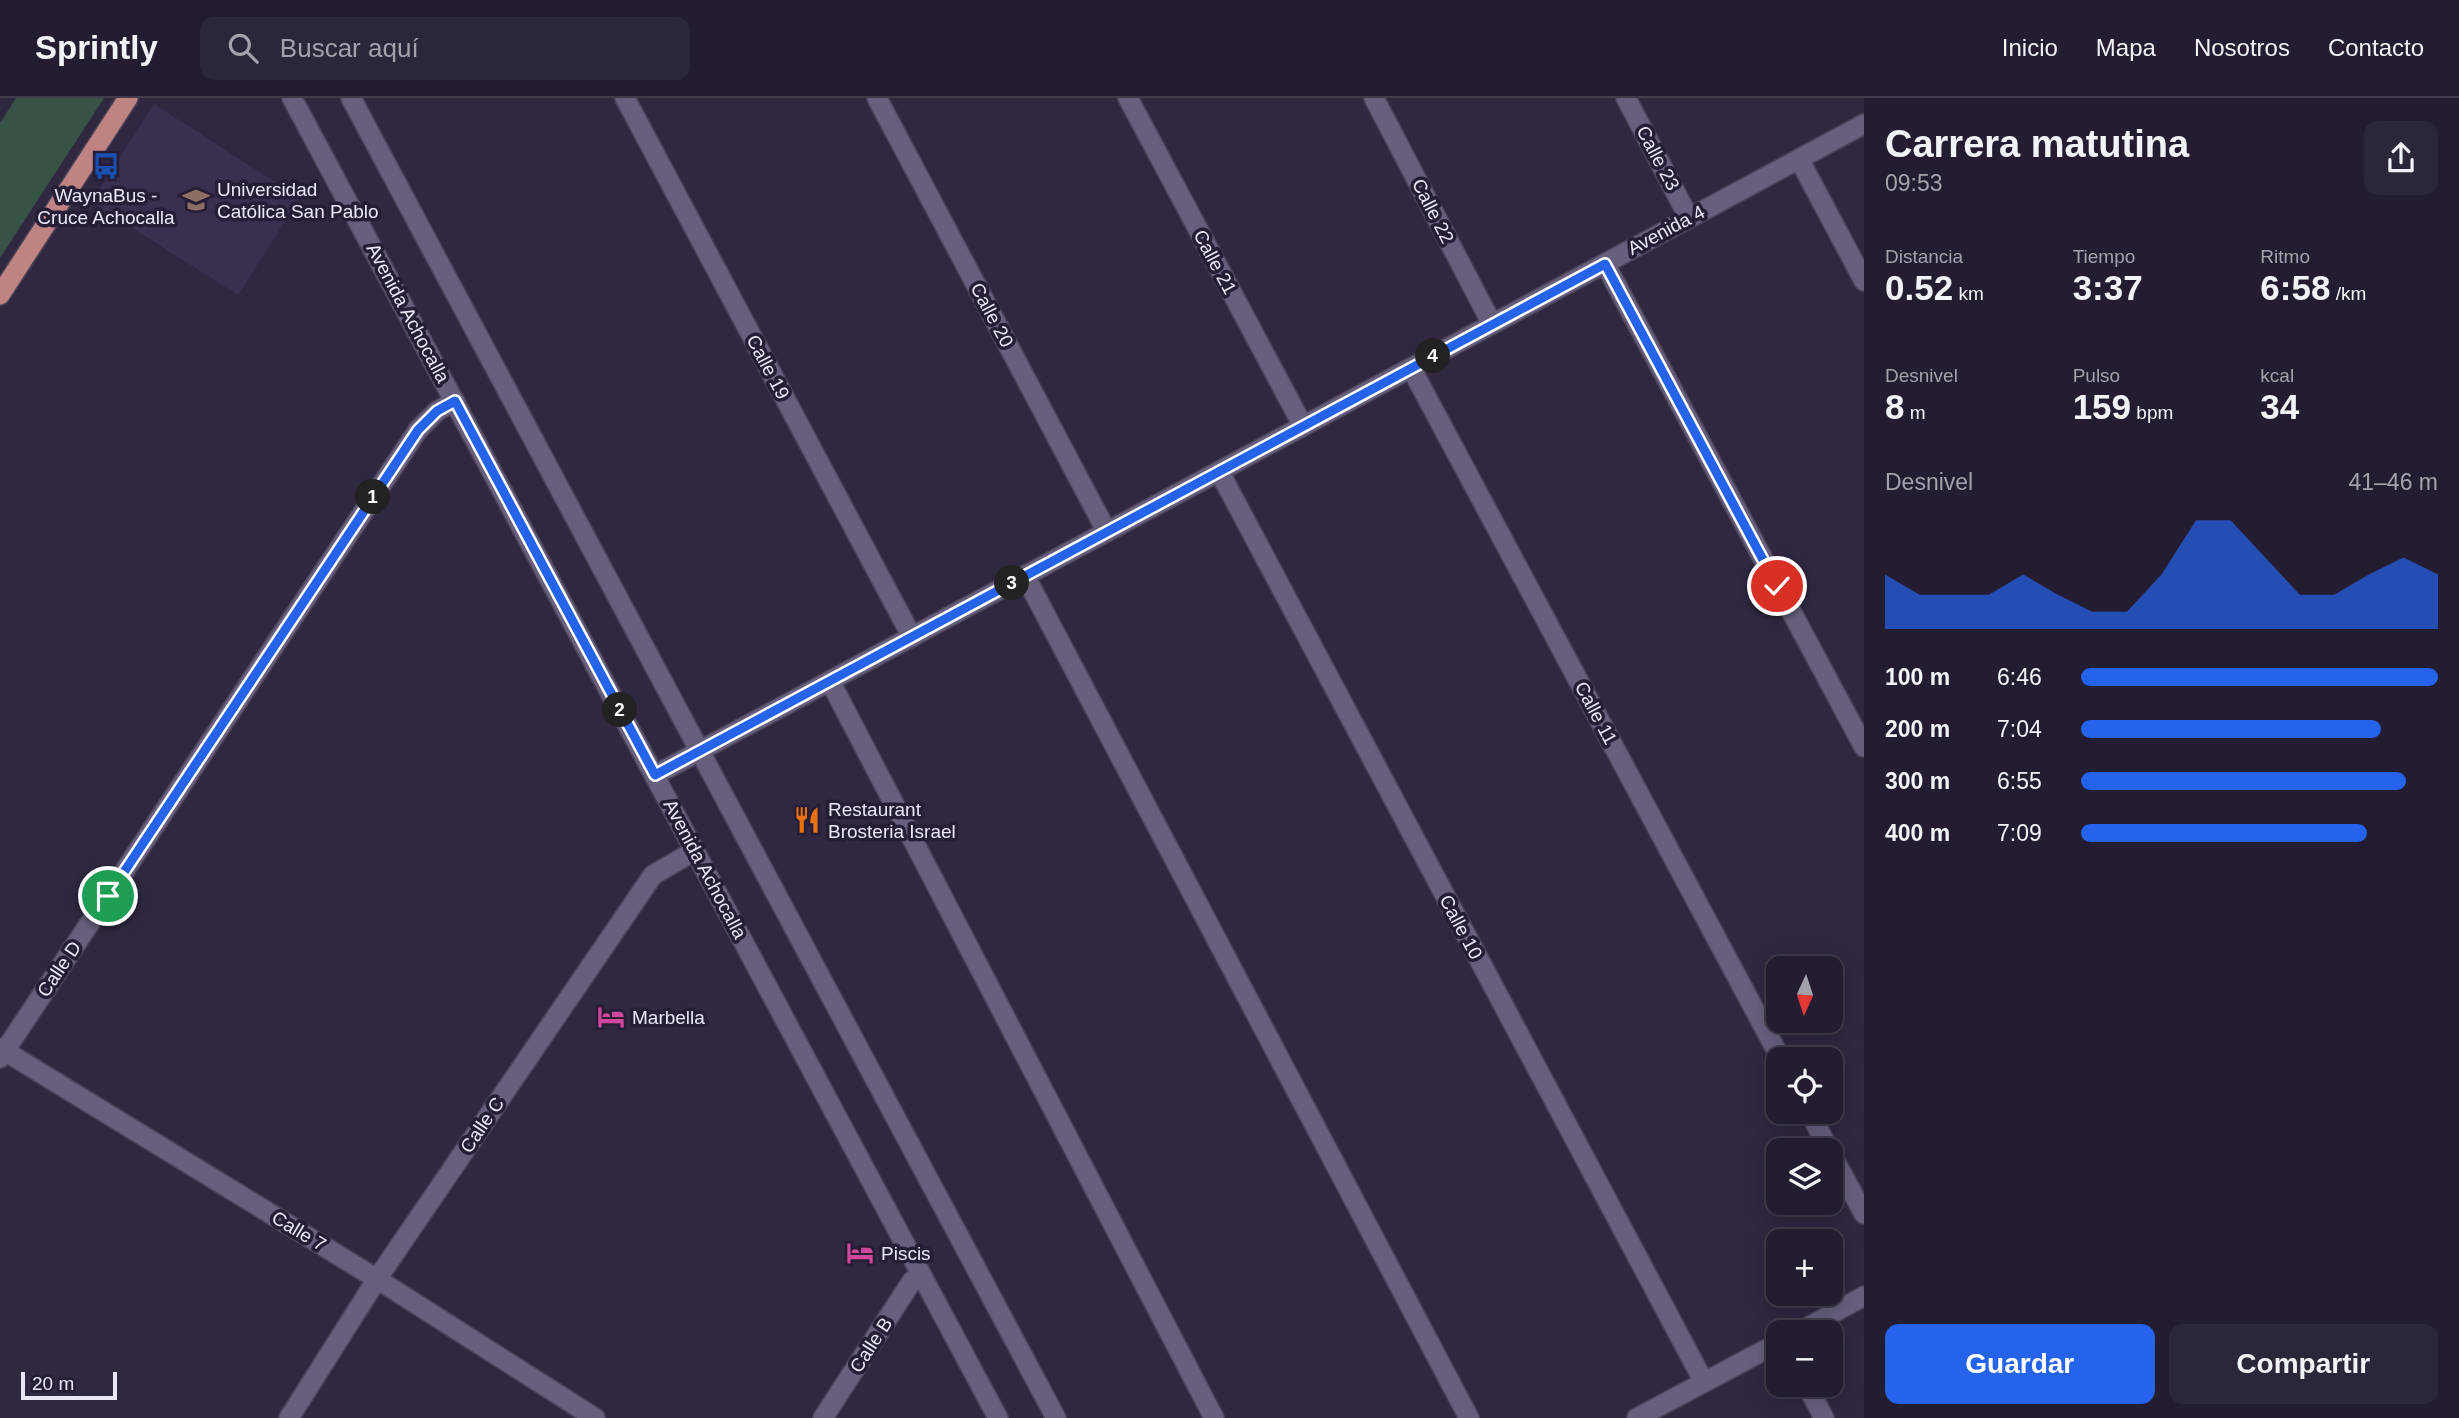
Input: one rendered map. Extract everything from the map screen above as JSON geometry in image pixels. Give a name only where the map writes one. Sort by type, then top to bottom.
[{"type":"main road","points":[[0,295],[128,98]]},
{"type":"street","name":"Avenida Achocalla","points":[[292,98],[998,1418]]},
{"type":"street","points":[[351,98],[1056,1418]]},
{"type":"street","name":"Calle 19","points":[[625,98],[912,637]]},
{"type":"street","name":"Calle 20","points":[[877,98],[1107,532]]},
{"type":"street","name":"Calle 21","points":[[1128,98],[1303,426]]},
{"type":"street","name":"Calle 22","points":[[1374,98],[1492,324]]},
{"type":"street","name":"Calle 23","points":[[1626,98],[1689,218]]},
{"type":"street","name":"Avenida 4","points":[[655,775],[1864,124]]},
{"type":"street","points":[[1799,159],[1864,281]]},
{"type":"street","points":[[1605,264],[1864,747]]},
{"type":"street","name":"Calle 11","points":[[1411,368],[1775,1047]]},
{"type":"street","name":"Calle D","points":[[1,1053],[418,430],[437,411],[455,401]]},
{"type":"street","name":"Calle 10","points":[[1219,471],[1704,1382]]},
{"type":"street","points":[[1025,576],[1469,1418]]},
{"type":"street","points":[[830,681],[1214,1418]]},
{"type":"street","name":"Calle C","points":[[289,1418],[377,1279],[653,875],[694,851]]},
{"type":"street","name":"Calle 7","points":[[1,1053],[377,1279],[595,1418]]},
{"type":"street","points":[[1843,1175],[1864,1214]]},
{"type":"street","name":"Calle B","points":[[823,1418],[912,1281],[921,1276]]},
{"type":"street","points":[[1821,1320],[1864,1296]]},
{"type":"street","points":[[1637,1418],[1766,1349]]},
{"type":"street","points":[[1813,1397],[1824,1418]]},
{"type":"shaded area","name":"Universidad Católica San Pablo","points":[[154,104],[300,198],[238,295],[91,202]]},
{"type":"green space","points":[[16,98],[104,98],[0,258],[0,123]]},
{"type":"place","name":"WaynaBus - Cruce Achocalla","points":[[106,166]]},
{"type":"place","name":"Universidad Católica San Pablo","points":[[196,200]]},
{"type":"place","name":"Restaurant Brosteria Israel","points":[[807,820]]},
{"type":"place","name":"Marbella","points":[[611,1017]]},
{"type":"place","name":"Piscis","points":[[860,1253]]},
{"type":"route","points":[[108,896],[418,430],[437,411],[455,401],[655,775],[1605,264],[1777,586]]}]
